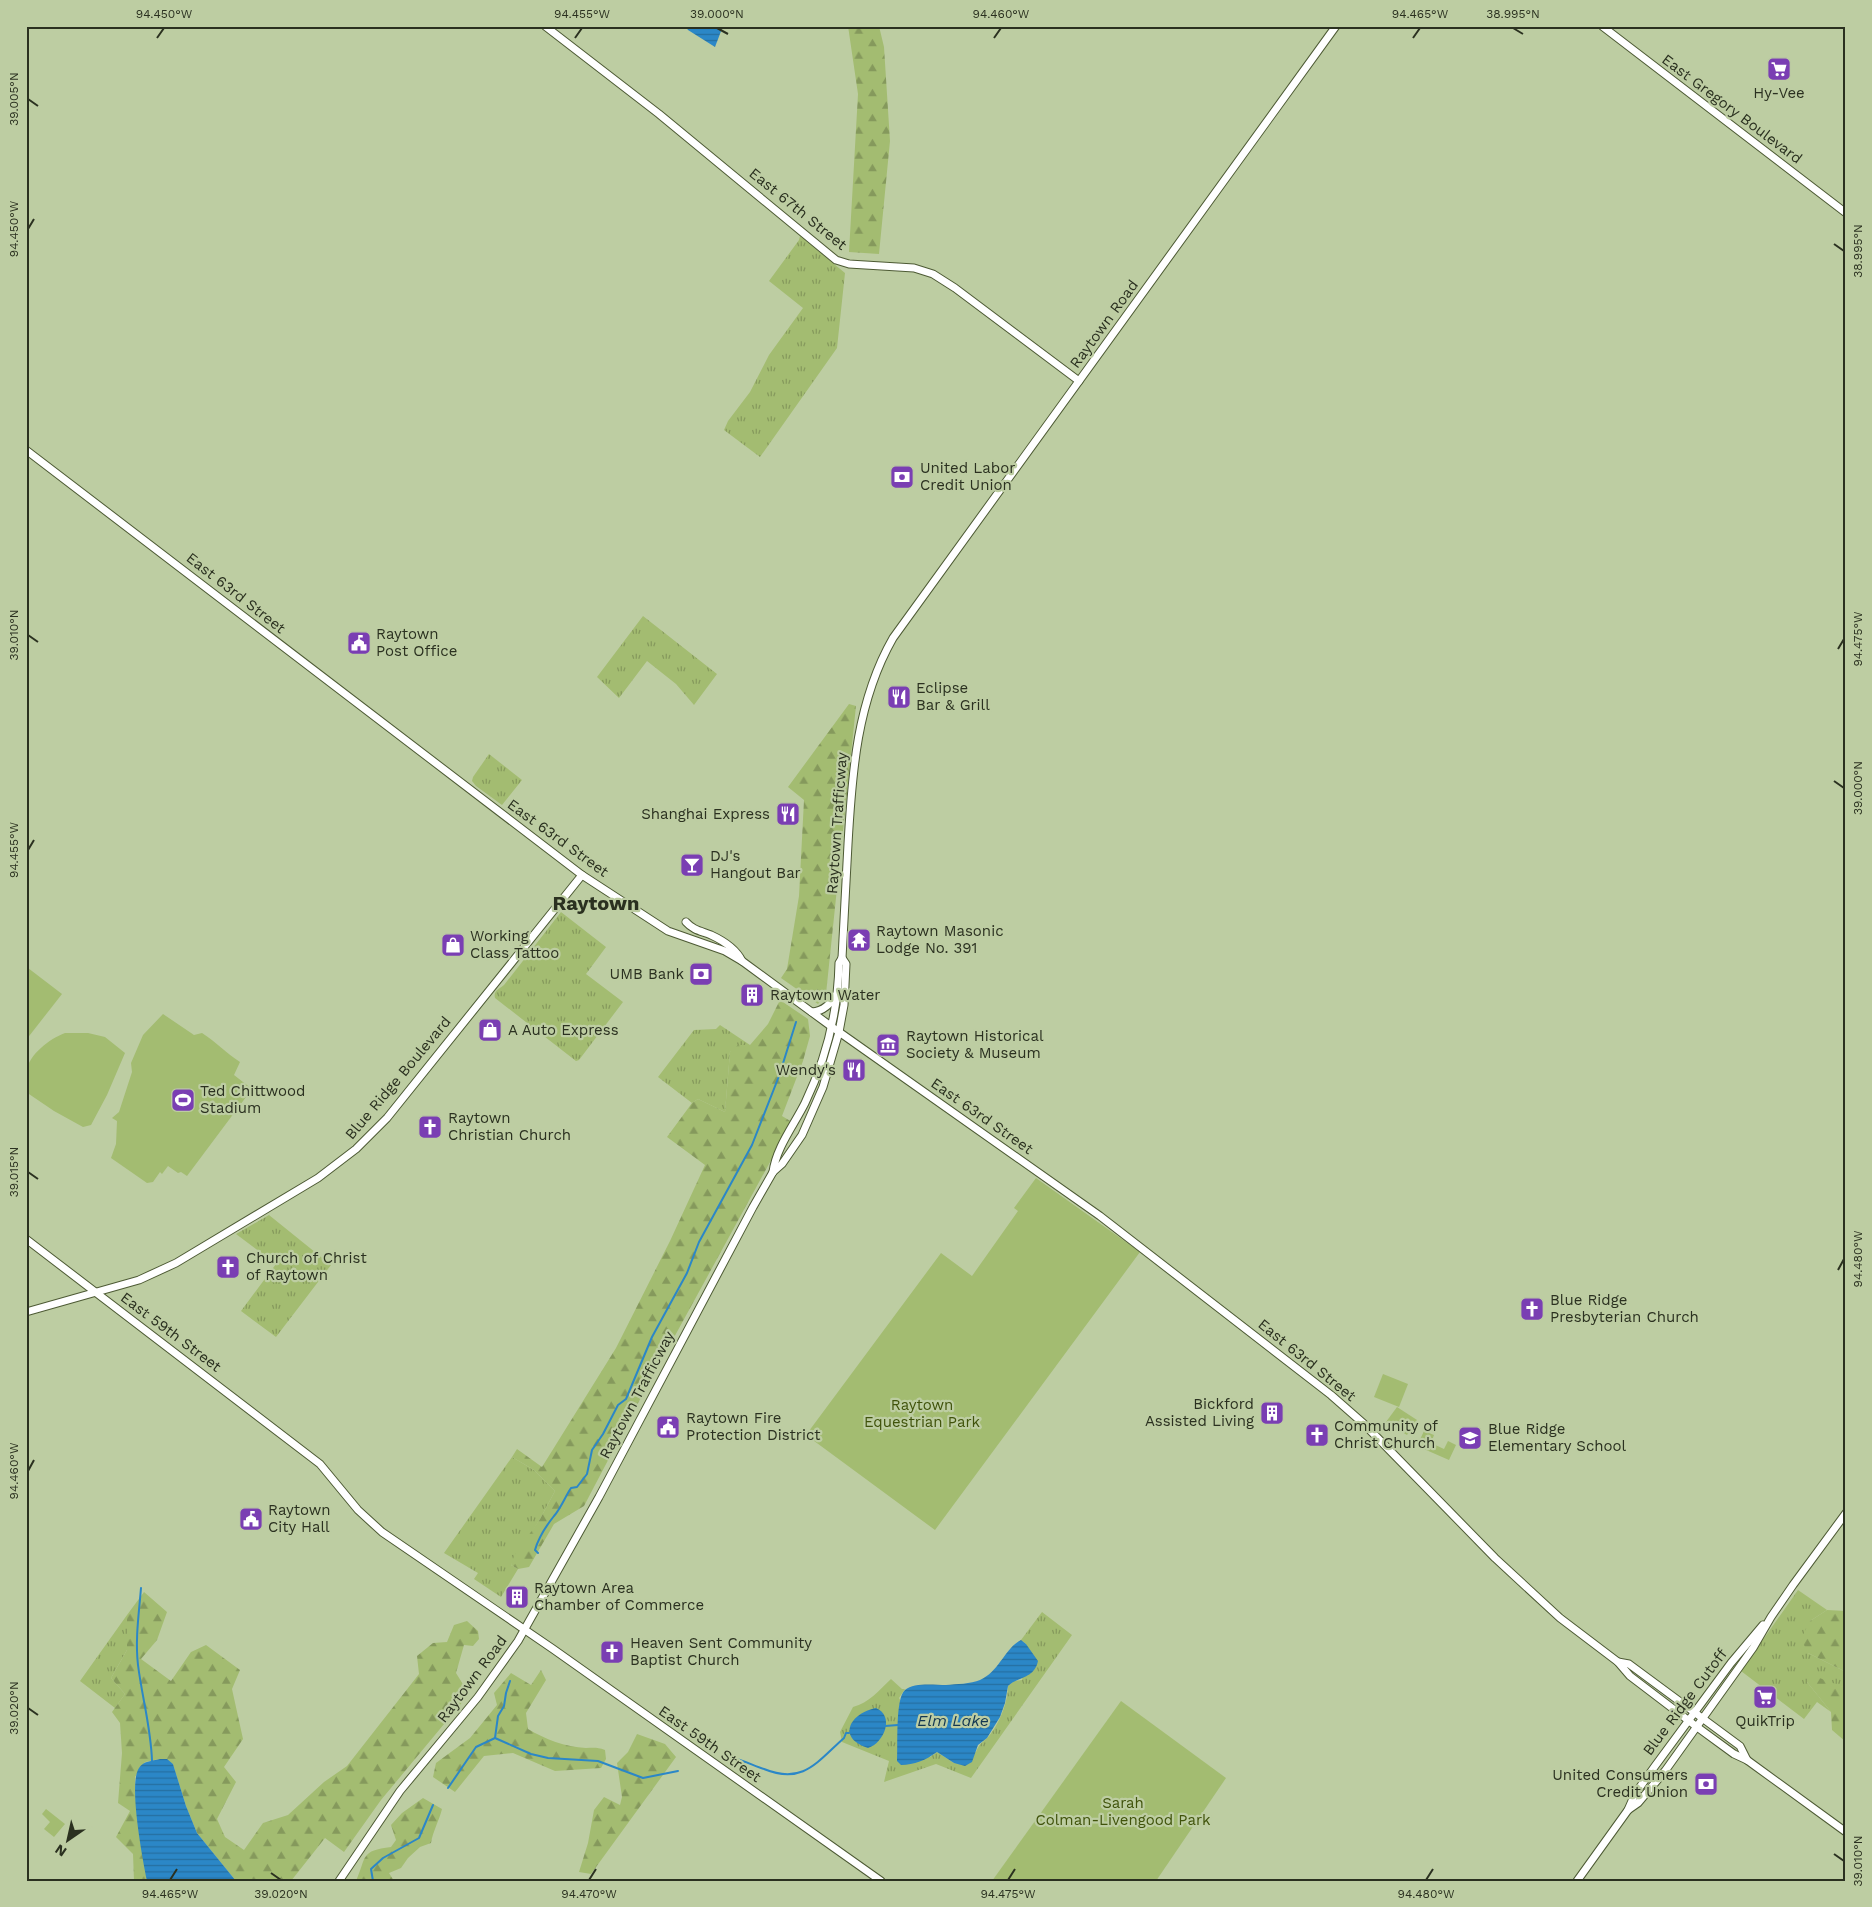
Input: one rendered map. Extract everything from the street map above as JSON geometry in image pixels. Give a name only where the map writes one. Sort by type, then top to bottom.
[{"type":"main road","name":"East 67th Street","points":[[545,26],[659,114],[836,260],[849,264],[914,268],[933,274],[955,288],[1079,381]]},
{"type":"main road","name":"Raytown Road","points":[[894,638],[1336,26]]},
{"type":"main road","name":"East Gregory Boulevard","points":[[1602,26],[1846,213]]},
{"type":"main road","name":"East 63rd Street","points":[[26,450],[582,875],[668,931],[720,948],[742,961],[836,1030],[1100,1216],[1331,1395],[1364,1424],[1490,1553],[1543,1604],[1618,1662],[1630,1676],[1734,1754],[1747,1760],[1846,1832]]},
{"type":"main road","name":"Raytown Trafficway","points":[[774,1172],[775,1160],[806,1101],[836,1030],[839,963],[842,958],[851,782],[857,740],[877,671],[894,638]]},
{"type":"main road","name":"Blue Ridge Boulevard","points":[[26,1312],[139,1280],[176,1263],[318,1178],[356,1149],[387,1118],[582,875]]},
{"type":"main road","points":[[686,922],[694,929],[710,934],[728,946],[738,953],[742,961]]},
{"type":"main road","name":"Raytown Trafficway","points":[[524,1631],[599,1497],[774,1172],[782,1164],[802,1135],[816,1106],[823,1087],[846,982],[846,964],[842,958]]},
{"type":"main road","points":[[812,1012],[818,1012],[827,1007],[837,994]]},
{"type":"main road","name":"East 59th Street","points":[[26,1239],[299,1448]]},
{"type":"main road","name":"Raytown Road","points":[[299,1448],[320,1464],[358,1510],[382,1532],[524,1631],[478,1697],[400,1791],[340,1881]]},
{"type":"main road","name":"Blue Ridge Cutoff","points":[[1628,1810],[1638,1803],[1665,1772],[1753,1648],[1771,1617],[1846,1513]]},
{"type":"main road","name":"Blue Ridge Cutoff","points":[[1577,1881],[1628,1810],[1635,1794],[1689,1720],[1740,1652],[1771,1617]]},
{"type":"main road","name":"East 59th Street","points":[[524,1631],[553,1649],[881,1881]]},
{"type":"main road","name":"East 63rd Street","points":[[1618,1662],[1629,1664],[1740,1746],[1747,1760]]},
{"type":"green space","points":[[848,26],[879,26],[884,47],[890,141],[879,254],[849,252],[858,94]]},
{"type":"green space","points":[[800,236],[845,273],[837,348],[760,457],[724,430],[728,421],[750,392],[769,355],[803,308],[769,281]]},
{"type":"green space","points":[[643,616],[717,674],[694,705],[676,684],[647,661],[619,698],[597,677]]},
{"type":"green space","points":[[849,704],[856,706],[826,994],[818,1004],[781,978],[787,969],[799,896],[804,800],[788,787]]},
{"type":"green space","points":[[489,754],[522,780],[502,805],[472,781]]},
{"type":"green space","points":[[561,912],[606,947],[586,974],[623,1002],[579,1060],[576,1061],[495,998],[498,989],[504,985]]},
{"type":"green space","points":[[28,968],[62,994],[26,1040],[26,971]]},
{"type":"green space","points":[[780,1000],[808,1019],[810,1036],[803,1061],[782,1116],[792,1122],[637,1405],[584,1506],[554,1524],[529,1567],[518,1569],[511,1565],[514,1556],[540,1519],[555,1491],[534,1470],[512,1457],[517,1449],[542,1467],[616,1348],[670,1241],[705,1165],[667,1137],[692,1103],[698,1099],[725,1112],[730,1052],[738,1045],[750,1045],[768,1024]]},
{"type":"green space","name":"Ted Chittwood Stadium","points":[[163,1014],[194,1035],[202,1033],[240,1062],[234,1075],[252,1089],[187,1176],[181,1172],[178,1173],[168,1166],[162,1174],[160,1172],[153,1182],[147,1183],[111,1158],[116,1144],[117,1121],[112,1118],[119,1112],[132,1072],[131,1063],[143,1035]]},
{"type":"green space","points":[[720,1025],[750,1045],[730,1052],[725,1112],[698,1099],[692,1103],[658,1077],[694,1030],[716,1029]]},
{"type":"green space","points":[[65,1033],[88,1033],[105,1037],[125,1053],[107,1095],[91,1125],[83,1127],[54,1111],[26,1092],[26,1071],[28,1065],[41,1048]]},
{"type":"green space","name":"Raytown Equestrian Park","points":[[1036,1178],[1140,1252],[935,1530],[806,1435],[941,1253],[972,1276],[1018,1211],[1014,1208]]},
{"type":"green space","points":[[269,1215],[331,1265],[276,1337],[241,1311],[276,1264],[236,1234]]},
{"type":"green space","points":[[1383,1374],[1408,1384],[1399,1407],[1374,1397]]},
{"type":"green space","points":[[1397,1407],[1417,1420],[1407,1435],[1386,1422]]},
{"type":"green space","points":[[1424,1431],[1434,1435],[1431,1443],[1444,1449],[1448,1441],[1456,1445],[1449,1460],[1417,1446]]},
{"type":"green space","points":[[512,1457],[534,1470],[555,1491],[511,1565],[518,1569],[501,1597],[474,1579],[478,1573],[444,1553]]},
{"type":"green space","points":[[1798,1590],[1827,1610],[1810,1621],[1808,1653],[1846,1672],[1846,1688],[1832,1684],[1807,1682],[1831,1712],[1817,1702],[1804,1719],[1741,1671]]},
{"type":"green space","points":[[144,1592],[167,1612],[157,1640],[141,1659],[171,1681],[191,1652],[206,1645],[240,1670],[232,1689],[243,1739],[224,1767],[236,1782],[217,1819],[225,1837],[244,1850],[263,1823],[288,1815],[324,1782],[347,1766],[419,1674],[417,1656],[433,1643],[447,1642],[454,1625],[467,1621],[478,1631],[479,1639],[473,1646],[464,1645],[456,1673],[469,1694],[381,1800],[344,1852],[325,1838],[291,1881],[236,1881],[197,1833],[186,1806],[173,1764],[160,1759],[145,1762],[135,1777],[135,1790],[147,1881],[134,1881],[133,1854],[116,1837],[130,1811],[118,1803],[122,1753],[120,1723],[112,1712],[125,1694],[111,1678],[127,1650],[127,1615]]},
{"type":"green space","points":[[1827,1610],[1846,1611],[1846,1672],[1808,1653],[1801,1639],[1810,1621]]},
{"type":"green space","points":[[1042,1612],[1072,1635],[971,1778],[936,1764],[884,1782],[889,1761],[842,1742],[840,1732],[853,1707],[869,1699],[891,1679],[902,1689],[905,1689],[899,1698],[930,1757],[937,1752],[954,1763],[976,1752],[999,1720],[1005,1706],[1008,1686],[1014,1681],[1022,1680],[1026,1644],[1021,1640]]},
{"type":"green space","points":[[127,1615],[127,1650],[111,1678],[125,1694],[115,1708],[80,1681]]},
{"type":"green space","points":[[541,1670],[546,1680],[526,1713],[528,1729],[563,1744],[605,1750],[606,1759],[601,1768],[555,1771],[513,1753],[484,1756],[455,1792],[433,1777],[436,1763],[470,1738],[497,1705],[494,1693],[511,1673],[531,1685]]},
{"type":"green space","points":[[1809,1674],[1846,1688],[1846,1742],[1832,1730],[1831,1712],[1807,1682]]},
{"type":"green space","name":"Sarah Colman-Livengood Park","points":[[1121,1701],[1226,1778],[1156,1881],[992,1881]]},
{"type":"green space","points":[[637,1734],[665,1744],[676,1757],[591,1874],[579,1872],[588,1843],[594,1810],[604,1797],[620,1805],[622,1797],[617,1763],[628,1752]]},
{"type":"green space","points":[[423,1798],[442,1809],[431,1843],[420,1847],[408,1858],[401,1868],[389,1873],[394,1881],[356,1881],[366,1856],[374,1850],[391,1847],[396,1840],[391,1825],[402,1813]]},
{"type":"green space","points":[[46,1809],[65,1824],[54,1837],[44,1829],[50,1822],[42,1814]]},
{"type":"water","points":[[685,26],[723,26],[715,47],[688,30]]},
{"type":"water","name":"Elm Lake","points":[[1021,1640],[1038,1661],[1036,1667],[1030,1674],[1008,1686],[1000,1717],[987,1738],[978,1745],[972,1762],[965,1766],[954,1763],[937,1752],[920,1762],[901,1765],[897,1761],[898,1723],[900,1702],[905,1690],[919,1685],[959,1684],[980,1680],[987,1676],[1010,1649]]},
{"type":"water","points":[[876,1708],[885,1717],[885,1729],[879,1741],[868,1748],[858,1744],[852,1738],[850,1726],[859,1715]]},
{"type":"water","points":[[167,1759],[173,1764],[186,1806],[197,1833],[236,1881],[147,1881],[137,1823],[136,1776],[143,1764]]},
{"type":"waterway","points":[[538,1553],[535,1550],[543,1531],[559,1510],[571,1488],[577,1487],[587,1474],[592,1450],[603,1434],[618,1405],[626,1399],[652,1337],[687,1273],[699,1242],[752,1145],[779,1076],[796,1022]]},
{"type":"waterway","points":[[141,1588],[137,1655],[152,1761]]},
{"type":"waterway","points":[[495,1738],[498,1716],[504,1706],[510,1681]]},
{"type":"waterway","points":[[885,1726],[898,1725]]},
{"type":"waterway","points":[[728,1757],[778,1773],[799,1773],[817,1763],[844,1738],[846,1733],[849,1733]]},
{"type":"waterway","points":[[448,1788],[476,1747],[495,1738],[531,1754],[548,1758],[598,1761],[643,1778],[678,1771]]},
{"type":"waterway","points":[[373,1881],[371,1869],[383,1858],[419,1838],[433,1805]]},
{"type":"place","name":"Hy-Vee","points":[[1779,69]]},
{"type":"place","name":"United Labor Credit Union","points":[[902,477]]},
{"type":"place","name":"Raytown Post Office","points":[[359,643]]},
{"type":"place","name":"Eclipse Bar & Grill","points":[[899,697]]},
{"type":"place","name":"Shanghai Express","points":[[788,814]]},
{"type":"place","name":"DJ's Hangout Bar","points":[[692,865]]},
{"type":"place","name":"Raytown Masonic Lodge No. 391","points":[[859,940]]},
{"type":"place","name":"Working Class Tattoo","points":[[453,945]]},
{"type":"place","name":"UMB Bank","points":[[701,974]]},
{"type":"place","name":"Raytown Water","points":[[752,995]]},
{"type":"place","name":"A Auto Express","points":[[490,1030]]},
{"type":"place","name":"Raytown Historical Society & Museum","points":[[888,1045]]},
{"type":"place","name":"Wendy's","points":[[854,1070]]},
{"type":"place","name":"Ted Chittwood Stadium","points":[[183,1100]]},
{"type":"place","name":"Raytown Christian Church","points":[[430,1127]]},
{"type":"place","name":"Church of Christ of Raytown","points":[[228,1267]]},
{"type":"place","name":"Blue Ridge Presbyterian Church","points":[[1532,1309]]},
{"type":"place","name":"Bickford Assisted Living","points":[[1272,1413]]},
{"type":"place","name":"Raytown Fire Protection District","points":[[668,1427]]},
{"type":"place","name":"Community of Christ Church","points":[[1317,1435]]},
{"type":"place","name":"Blue Ridge Elementary School","points":[[1470,1438]]},
{"type":"place","name":"Raytown City Hall","points":[[251,1519]]},
{"type":"place","name":"Raytown Area Chamber of Commerce","points":[[517,1597]]},
{"type":"place","name":"Heaven Sent Community Baptist Church","points":[[612,1652]]},
{"type":"place","name":"QuikTrip","points":[[1765,1697]]},
{"type":"place","name":"United Consumers Credit Union","points":[[1706,1784]]},
{"type":"district","name":"Raytown","points":[[596,903]]}]
